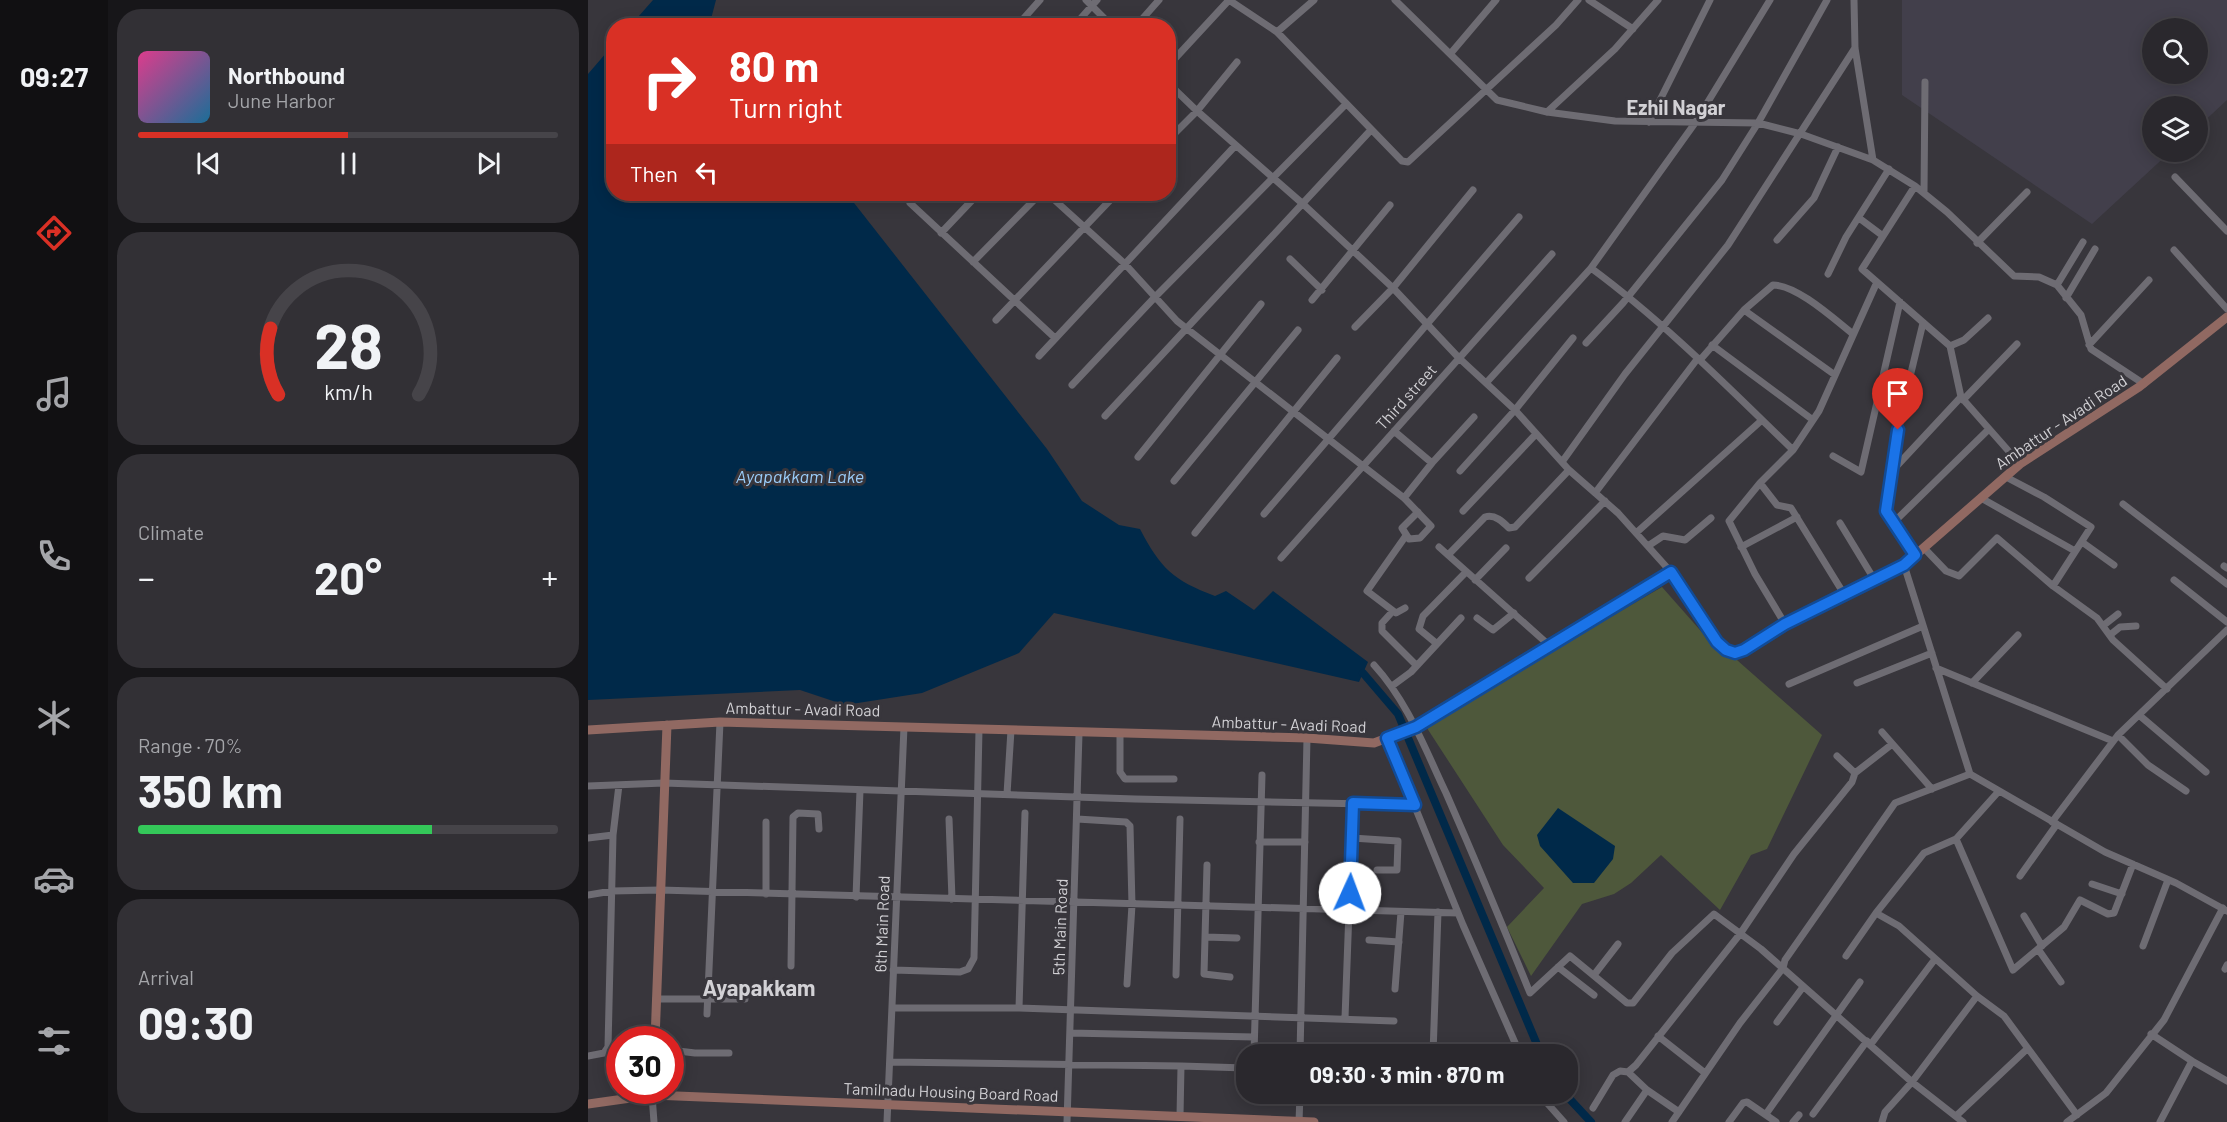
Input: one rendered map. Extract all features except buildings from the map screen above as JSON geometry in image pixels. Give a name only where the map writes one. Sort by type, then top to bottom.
[{"type":"street","points":[[1024,18],[1040,0]]},
{"type":"street","points":[[1086,0],[1094,3],[1106,18]]},
{"type":"street","points":[[1143,18],[1160,0]]},
{"type":"street","points":[[1176,57],[1229,0],[1277,32],[1370,131],[1402,161],[1408,162],[1485,88],[1556,25],[1578,0]]},
{"type":"street","points":[[1277,32],[1314,0]]},
{"type":"street","points":[[1395,0],[1497,100],[1547,112],[1615,121],[1758,123],[1801,134],[1873,160],[1924,193],[2014,276],[2039,277],[2056,285],[2080,315],[2091,349],[2144,384]]},
{"type":"street","points":[[1451,53],[1496,0]]},
{"type":"street","points":[[1589,0],[1633,29]]},
{"type":"street","points":[[1547,112],[1616,49],[1658,0]]},
{"type":"street","points":[[1649,122],[1710,0]]},
{"type":"street","points":[[1487,382],[1591,268],[1695,123],[1770,0]]},
{"type":"street","points":[[1586,343],[1628,296],[1722,180],[1758,123],[1827,0]]},
{"type":"street","points":[[1854,0],[1852,13],[1855,48],[1873,160]]},
{"type":"street","points":[[1081,18],[1094,3]]},
{"type":"street","points":[[1562,462],[1625,374],[1728,245],[1855,48]]},
{"type":"street","points":[[1176,131],[1197,111],[1237,62]]},
{"type":"street","points":[[1924,193],[1925,82]]},
{"type":"street","points":[[1176,91],[1393,288],[1459,358],[1515,410],[1569,470],[1605,501],[1671,572]]},
{"type":"street","points":[[1072,385],[1156,296],[1346,104]]},
{"type":"street","points":[[1105,416],[1370,131]]},
{"type":"street","points":[[1039,356],[1235,146]]},
{"type":"street","points":[[1777,240],[1814,198],[1838,147]]},
{"type":"street","points":[[1828,274],[1889,169]]},
{"type":"street","points":[[2175,177],[2227,231]]},
{"type":"street","points":[[1915,186],[1862,269],[1950,346],[1962,399],[2020,464]]},
{"type":"street","points":[[1356,327],[1393,288],[1473,190]]},
{"type":"street","points":[[1977,243],[2027,192]]},
{"type":"street","points":[[912,201],[910,203],[1055,338]]},
{"type":"street","points":[[941,232],[971,201]]},
{"type":"street","points":[[973,262],[1033,201]]},
{"type":"street","points":[[1055,201],[1125,264],[1177,321],[1404,498],[1431,526],[1420,538],[1406,537]]},
{"type":"street","points":[[996,320],[1109,201]]},
{"type":"street","points":[[1312,300],[1390,205]]},
{"type":"street","points":[[1264,514],[1329,441],[1425,323],[1519,216]]},
{"type":"street","points":[[1859,218],[1883,236]]},
{"type":"street","points":[[2056,285],[2083,242]]},
{"type":"street","points":[[2066,298],[2095,249]]},
{"type":"street","points":[[2174,250],[2227,309]]},
{"type":"street","name":"Third street","points":[[1281,558],[1552,254]]},
{"type":"street","points":[[1290,259],[1322,290]]},
{"type":"street","points":[[1591,268],[1628,296],[1699,359],[1793,450]]},
{"type":"street","points":[[2089,345],[2149,280]]},
{"type":"street","points":[[1785,624],[1741,547],[1729,521],[1760,483],[1793,450],[1813,420],[1877,282]]},
{"type":"street","points":[[1595,493],[1699,359],[1744,310],[1773,285],[1780,285],[1813,303],[1854,334]]},
{"type":"street","points":[[1833,456],[1861,472],[1900,302]]},
{"type":"street","points":[[1138,457],[1262,304]]},
{"type":"street","points":[[1744,310],[1835,375]]},
{"type":"street","name":"Ambattur - Avadi Road","points":[[588,730],[720,722],[1079,734],[1307,738],[1374,743],[1414,728],[1671,572],[1717,642],[1726,650],[1735,653],[1744,650],[1785,624],[1904,565],[2020,464],[2144,384],[2227,316]]},
{"type":"street","points":[[1950,346],[1964,340],[1988,318]]},
{"type":"street","points":[[1915,555],[1892,524],[1886,511],[1902,410],[1923,323]]},
{"type":"street","points":[[1174,481],[1298,330]]},
{"type":"street","points":[[1460,471],[1515,410],[1573,338]]},
{"type":"street","points":[[1892,472],[2017,344]]},
{"type":"street","points":[[1712,345],[1813,420]]},
{"type":"street","points":[[1195,533],[1294,414],[1337,358]]},
{"type":"street","points":[[1404,498],[1474,417]]},
{"type":"street","points":[[1636,533],[1762,420]]},
{"type":"street","points":[[1892,524],[1989,429]]},
{"type":"street","points":[[1394,431],[1432,463]]},
{"type":"street","points":[[1463,511],[1536,434]]},
{"type":"street","points":[[1448,555],[1485,517],[1490,516],[1501,520],[1509,528],[1515,527],[1569,470]]},
{"type":"street","points":[[2006,477],[2044,497],[2091,527],[2054,586]]},
{"type":"street","points":[[1760,483],[1777,505],[1791,508],[1844,594]]},
{"type":"street","points":[[1981,498],[2075,551]]},
{"type":"street","points":[[1529,578],[1605,501]]},
{"type":"street","points":[[2123,504],[2227,584]]},
{"type":"street","points":[[1406,537],[1402,528],[1418,512]]},
{"type":"street","points":[[1741,547],[1797,517]]},
{"type":"street","points":[[1648,546],[1663,536],[1684,540],[1711,518]]},
{"type":"street","points":[[1840,523],[1874,579]]},
{"type":"street","points":[[1404,608],[1398,613],[1392,612],[1367,591],[1406,537]]},
{"type":"street","points":[[1924,548],[1946,571],[1959,576],[1997,538],[2104,625],[2110,635],[2167,688]]},
{"type":"street","points":[[2082,542],[2114,565]]},
{"type":"street","points":[[1439,546],[1550,646]]},
{"type":"street","points":[[1475,580],[1506,548]]},
{"type":"street","points":[[1904,565],[1970,774],[2055,823],[2225,910],[2173,1007],[2106,1093],[2067,1122]]},
{"type":"street","points":[[1436,643],[1421,632],[1419,624],[1466,572]]},
{"type":"street","points":[[2174,580],[2227,621]]},
{"type":"street","points":[[1392,612],[1382,623],[1382,631],[1415,664]]},
{"type":"street","points":[[1477,618],[1493,630],[1514,613]]},
{"type":"street","points":[[2104,625],[2118,614]]},
{"type":"street","points":[[1392,686],[1411,672],[1415,664],[1461,618]]},
{"type":"street","points":[[2110,635],[2128,624],[2136,626]]},
{"type":"street","points":[[1789,684],[1923,626]]},
{"type":"street","points":[[2020,876],[2116,738],[2225,634]]},
{"type":"street","points":[[1972,683],[2018,635]]},
{"type":"street","points":[[1857,683],[1932,653]]},
{"type":"street","points":[[1374,665],[1392,686],[1414,728],[1478,865],[1530,993],[1570,956],[1627,1003],[1633,1003],[1672,952],[1714,914],[1783,968],[1912,1082],[1963,1122]]},
{"type":"street","points":[[1936,668],[2116,738],[2148,765],[2186,791]]},
{"type":"street","points":[[2139,715],[2206,772]]},
{"type":"street","points":[[707,1014],[720,722]]},
{"type":"street","points":[[655,1026],[667,725]]},
{"type":"street","name":"6th Main Road","points":[[887,1122],[904,727]]},
{"type":"street","points":[[893,970],[960,972],[968,969],[974,958],[979,730]]},
{"type":"street","points":[[1007,794],[1011,730]]},
{"type":"street","points":[[1882,732],[1891,745],[1932,789]]},
{"type":"street","name":"5th Main Road","points":[[1067,1122],[1079,734]]},
{"type":"street","points":[[1120,734],[1120,772],[1125,778],[1174,779]]},
{"type":"street","points":[[1300,1044],[1307,738]]},
{"type":"street","points":[[1387,738],[1458,912],[1516,1044]]},
{"type":"street","points":[[1628,1072],[1740,934],[1794,854],[1852,782],[1855,773],[1891,745]]},
{"type":"street","points":[[1837,756],[1855,773]]},
{"type":"street","points":[[1672,1122],[1705,1073],[1783,968],[1785,960],[1895,803],[1970,774]]},
{"type":"street","points":[[1254,1044],[1256,908],[1262,775]]},
{"type":"street","points":[[588,786],[664,783],[1077,797],[1415,805]]},
{"type":"street","points":[[588,1056],[604,1053],[608,1047],[613,836],[619,785]]},
{"type":"street","points":[[856,897],[860,790]]},
{"type":"street","points":[[1845,956],[1924,853],[1956,839],[1999,791]]},
{"type":"street","points":[[1345,1018],[1353,803]]},
{"type":"street","points":[[791,966],[793,816],[798,813],[818,814],[819,829]]},
{"type":"street","points":[[1019,1008],[1025,813]]},
{"type":"street","points":[[949,819],[952,899]]},
{"type":"street","points":[[1077,819],[1126,822],[1130,826],[1132,905],[1127,984]]},
{"type":"street","points":[[1176,975],[1179,819]]},
{"type":"street","points":[[766,822],[766,894]]},
{"type":"street","points":[[588,838],[613,836]]},
{"type":"street","points":[[1352,838],[1398,841],[1397,870],[1377,870]]},
{"type":"street","points":[[1956,839],[2013,970],[2064,927],[2080,900],[2108,914],[2114,913],[2133,864]]},
{"type":"street","points":[[1259,842],[1305,842]]},
{"type":"street","points":[[1207,864],[1204,974],[1230,977]]},
{"type":"street","points":[[2144,946],[2168,880]]},
{"type":"street","points":[[2092,884],[2121,894]]},
{"type":"street","points":[[588,895],[612,891],[660,890],[974,901],[1458,912]]},
{"type":"street","points":[[1395,989],[1401,912]]},
{"type":"street","points":[[1432,1044],[1438,912]]},
{"type":"street","points":[[1876,913],[1899,926],[1977,996],[2004,1016],[2077,1114]]},
{"type":"street","points":[[2024,916],[2061,982]]},
{"type":"street","points":[[1206,938],[1237,938]]},
{"type":"street","points":[[1368,940],[1399,942]]},
{"type":"street","points":[[1594,975],[1618,944]]},
{"type":"street","points":[[1813,1114],[1935,959]]},
{"type":"street","points":[[1558,967],[1594,995]]},
{"type":"street","points":[[1766,1114],[1860,982]]},
{"type":"street","points":[[1777,1023],[1803,987]]},
{"type":"street","points":[[1882,1122],[1885,1112],[1912,1082],[1977,996]]},
{"type":"street","points":[[656,999],[745,999]]},
{"type":"street","points":[[893,1008],[1019,1008],[1394,1021]]},
{"type":"street","points":[[1070,1033],[1254,1037]]},
{"type":"street","points":[[2151,1034],[2192,1061],[2227,1080]]},
{"type":"street","points":[[1658,1036],[1705,1073]]},
{"type":"street","points":[[1956,1116],[2027,1048]]},
{"type":"street","points":[[684,1052],[729,1053]]},
{"type":"street","points":[[2160,1122],[2192,1061]]},
{"type":"street","points":[[891,1062],[1069,1063],[1236,1068]]},
{"type":"street","points":[[1180,1116],[1181,1066]]},
{"type":"street","points":[[1593,1108],[1616,1072],[1628,1072],[1647,1090],[1679,1112]]},
{"type":"street","points":[[1625,1122],[1647,1090]]},
{"type":"street","name":"Tamilnadu Housing Board Road","points":[[684,1095],[1314,1122]]},
{"type":"street","name":"Tamilnadu Housing Board Road","points":[[588,1104],[606,1101]]},
{"type":"street","points":[[1729,1122],[1743,1103],[1747,1102],[1776,1122]]},
{"type":"street","points":[[653,1104],[654,1122]]},
{"type":"street","points":[[1299,1122],[1300,1104]]},
{"type":"street","points":[[1548,1104],[1564,1122]]},
{"type":"street","points":[[1793,1122],[1798,1115]]},
{"type":"shaded area","points":[[1902,0],[2227,0],[2227,100],[2208,118],[2208,96],[2142,96],[2142,162],[2159,162],[2092,224],[1902,95]]},
{"type":"green space","points":[[1662,587],[1715,647],[1729,653],[1822,735],[1767,849],[1751,855],[1720,910],[1661,855],[1631,883],[1614,894],[1582,904],[1531,976],[1507,927],[1544,888],[1503,845],[1425,725]]},
{"type":"water","points":[[653,0],[716,0],[711,18],[637,18]]},
{"type":"water","name":"Ayapakkam Lake","points":[[606,53],[606,201],[852,201],[1047,449],[1082,501],[1119,525],[1140,529],[1155,554],[1170,572],[1201,590],[1215,596],[1226,591],[1254,610],[1273,591],[1368,662],[1359,682],[1054,613],[1019,653],[922,693],[845,705],[800,690],[588,700],[588,74]]},
{"type":"water","points":[[1558,808],[1615,846],[1613,859],[1594,883],[1573,883],[1540,846],[1537,835]]},
{"type":"waterway","points":[[1363,673],[1398,714],[1537,1044]]},
{"type":"waterway","points":[[1574,1104],[1591,1122]]},
{"type":"district","name":"Ezhil Nagar","points":[[1676,108]]},
{"type":"district","name":"Ayapakkam","points":[[759,988]]},
{"type":"route","points":[[1350,893],[1353,803],[1415,805],[1387,738],[1416,727],[1671,572],[1717,642],[1723,649],[1735,653],[1744,650],[1785,624],[1904,565],[1915,555],[1892,524],[1886,511],[1898,430]]}]
